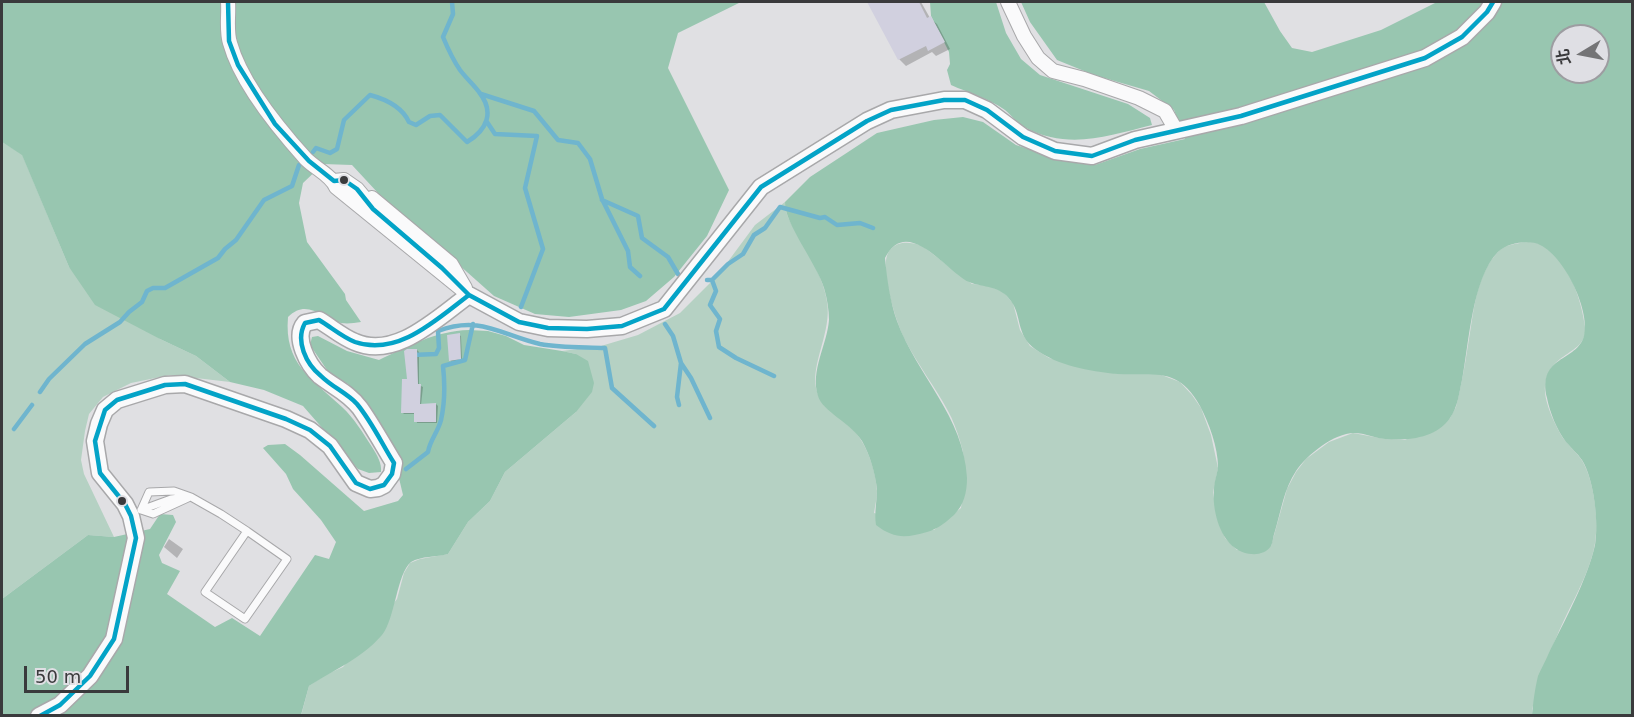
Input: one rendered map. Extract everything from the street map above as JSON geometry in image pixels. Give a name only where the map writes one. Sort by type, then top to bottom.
[{"type":"street","points":[[228,2],[229,41],[237,65],[275,124],[309,161],[334,181],[336,187],[469,296],[519,322],[548,328],[587,329],[622,326],[664,309],[761,187],[867,121],[891,110],[944,100],[965,100],[987,110],[1023,137],[1055,151],[1092,156],[1135,140],[1241,116],[1425,58],[1462,37],[1487,12],[1493,2]]},
{"type":"street","points":[[1008,2],[1024,36],[1038,58],[1053,70],[1106,86],[1165,111],[1176,130]]},
{"type":"street","points":[[334,181],[346,176],[364,188],[451,264],[469,296]]},
{"type":"street","points":[[334,181],[344,180],[380,204]]},
{"type":"street","points":[[357,189],[373,209],[442,268],[469,296]]},
{"type":"street","points":[[39,716],[60,705],[90,676],[114,639],[136,538],[136,513],[125,504],[100,473],[95,441],[105,410],[117,400],[165,386],[185,384],[310,430],[330,446],[357,483],[370,489],[378,488],[384,485],[392,474],[394,464],[359,408],[346,392],[319,375],[300,342],[300,328],[304,323],[319,320],[354,342],[371,347],[394,344],[418,331],[469,296]]},
{"type":"lane","points":[[136,513],[149,492],[174,490],[221,514],[247,531],[286,559],[245,620],[205,592],[247,531]]},
{"type":"lane","points":[[136,513],[171,499],[191,497]]},
{"type":"green space","points":[[2,2],[741,2],[678,33],[668,68],[729,190],[707,236],[674,277],[646,301],[621,310],[569,317],[535,314],[494,296],[378,193],[352,165],[323,164],[303,183],[299,203],[307,242],[345,294],[346,300],[361,322],[341,323],[314,311],[302,309],[288,317],[290,347],[302,369],[350,416],[376,453],[381,472],[369,473],[358,469],[303,406],[264,390],[230,382],[196,356],[95,305],[69,267],[22,155],[2,142]]},
{"type":"green space","points":[[930,2],[996,2],[1006,33],[1021,59],[1040,75],[1128,104],[1150,118],[1152,125],[1104,137],[1073,140],[1042,135],[1026,128],[999,106],[951,85],[947,70],[950,64],[949,52],[931,16]]},
{"type":"green space","points":[[1021,2],[1264,2],[1292,48],[1312,52],[1381,30],[1437,2],[1632,2],[1632,715],[1532,715],[1538,676],[1587,573],[1596,536],[1590,478],[1582,460],[1566,442],[1557,427],[1548,404],[1545,384],[1552,366],[1580,344],[1584,336],[1585,325],[1583,311],[1579,297],[1564,269],[1545,248],[1535,243],[1521,243],[1506,247],[1498,252],[1489,263],[1477,294],[1458,400],[1453,414],[1444,425],[1430,434],[1412,439],[1385,439],[1354,433],[1338,437],[1322,446],[1296,471],[1283,500],[1271,546],[1268,550],[1258,554],[1243,552],[1235,548],[1221,530],[1214,505],[1214,487],[1218,467],[1215,443],[1200,406],[1183,384],[1154,374],[1117,374],[1074,367],[1054,360],[1029,344],[1022,332],[1011,301],[1002,292],[969,282],[939,258],[915,244],[904,242],[894,246],[885,258],[889,290],[897,321],[958,435],[964,456],[967,483],[960,507],[945,523],[935,529],[900,536],[889,533],[876,525],[877,489],[867,452],[862,441],[851,428],[825,407],[818,396],[816,377],[828,329],[828,304],[820,278],[790,221],[785,202],[810,177],[877,133],[934,120],[963,117],[983,122],[1016,145],[1059,159],[1095,165],[1140,149],[1185,139],[1174,110],[1149,91],[1094,75],[1057,60],[1030,22]]},
{"type":"green space","points":[[2,142],[22,154],[69,267],[160,339],[196,356],[230,382],[170,375],[131,383],[103,397],[89,414],[81,460],[84,474],[114,537],[88,535],[2,599]]},
{"type":"green space","points":[[785,202],[790,221],[820,277],[827,302],[827,324],[815,378],[818,395],[824,405],[854,431],[864,446],[874,473],[877,491],[874,513],[934,530],[961,508],[965,475],[964,458],[956,429],[950,414],[905,340],[889,293],[887,256],[894,246],[909,243],[921,245],[972,284],[988,285],[1003,292],[1013,303],[1020,330],[1030,346],[1049,358],[1118,374],[1159,374],[1180,382],[1201,408],[1211,435],[1218,468],[1213,493],[1217,516],[1225,538],[1237,550],[1271,546],[1287,489],[1296,472],[1306,459],[1329,442],[1353,433],[1405,440],[1450,418],[1456,407],[1474,308],[1485,271],[1499,251],[1506,247],[1530,242],[1546,247],[1562,263],[1573,283],[1581,305],[1585,327],[1584,337],[1580,344],[1551,368],[1547,378],[1546,398],[1560,433],[1581,459],[1589,477],[1596,512],[1596,534],[1589,567],[1553,645],[1532,715],[301,716],[309,686],[343,667],[397,599],[404,573],[410,563],[448,554],[468,522],[490,501],[505,472],[576,412],[576,354],[562,351],[601,346],[638,335],[680,313],[718,275],[755,225]]},
{"type":"green space","points":[[469,330],[488,331],[506,336],[524,345],[576,354],[588,361],[594,383],[592,392],[576,412],[505,472],[490,501],[468,522],[448,554],[411,562],[402,576],[390,618],[382,635],[357,657],[309,686],[301,715],[2,716],[2,599],[88,535],[114,537],[150,529],[160,514],[173,515],[176,522],[159,555],[162,563],[180,571],[167,594],[215,627],[232,618],[260,636],[315,555],[329,559],[336,542],[321,520],[293,489],[286,474],[263,448],[268,445],[285,444],[364,511],[398,501],[403,495],[398,474],[364,400],[348,384],[329,373],[310,345],[312,337],[318,336],[347,351],[379,360],[433,336]]},
{"type":"building","points":[[867,2],[919,2],[927,18],[931,16],[945,42],[928,51],[926,46],[898,60]]},
{"type":"building","points":[[460,333],[461,359],[449,361],[447,335]]},
{"type":"building","points":[[417,349],[418,384],[421,384],[420,404],[436,403],[436,422],[414,422],[414,413],[401,413],[402,379],[407,379],[404,351]]},
{"type":"waterway","points":[[313,152],[316,148],[330,153],[337,149],[344,120],[370,95],[392,104],[409,122],[416,125],[430,116],[440,115],[467,142],[480,132],[488,113],[484,99],[457,66],[443,37],[453,14],[452,2]]},
{"type":"waterway","points":[[481,94],[534,111],[558,140],[578,143],[590,159],[602,199],[628,251],[630,267],[640,276]]},
{"type":"waterway","points":[[487,122],[495,134],[537,136],[525,188],[543,249],[521,307]]},
{"type":"waterway","points":[[40,392],[49,379],[85,344],[120,322],[142,302],[147,291],[153,288],[165,288],[218,258],[236,240],[264,200],[292,186],[299,165]]},
{"type":"waterway","points":[[602,200],[638,216],[642,238],[668,257],[678,274]]},
{"type":"waterway","points":[[707,280],[712,280],[728,264],[743,254],[754,235],[765,228],[780,207],[820,218],[825,217],[837,225],[860,223],[873,228]]},
{"type":"waterway","points":[[712,280],[716,291],[710,305],[720,319],[716,331],[719,347],[736,358],[774,376]]},
{"type":"waterway","points":[[406,469],[428,452],[440,424],[442,413],[443,366],[465,360],[473,324]]},
{"type":"waterway","points":[[665,324],[673,336],[681,363],[691,378],[710,418]]},
{"type":"waterway","points":[[412,355],[436,354],[439,348],[438,331],[466,325],[490,328],[540,344],[605,348],[612,388],[654,426]]},
{"type":"waterway","points":[[679,405],[677,397],[681,363]]},
{"type":"waterway","points":[[14,429],[32,405]]},
{"type":"transit line","points":[[228,2],[229,41],[238,65],[275,124],[309,161],[334,181],[344,180],[357,189],[373,209],[442,268],[469,295],[519,322],[548,328],[587,329],[622,326],[664,309],[761,187],[867,121],[891,110],[944,100],[965,100],[987,110],[1023,137],[1055,151],[1092,156],[1135,140],[1241,116],[1425,58],[1462,37],[1487,12],[1493,2]]},
{"type":"transit line","points":[[40,716],[60,705],[90,676],[114,639],[136,538],[131,516],[125,504],[100,473],[95,441],[105,410],[117,400],[165,385],[185,384],[286,419],[310,430],[330,446],[356,483],[370,489],[384,485],[392,474],[394,463],[357,404],[325,380],[307,359],[301,337],[305,323],[319,320],[355,342],[371,345],[386,344],[416,333],[469,295]]}]
